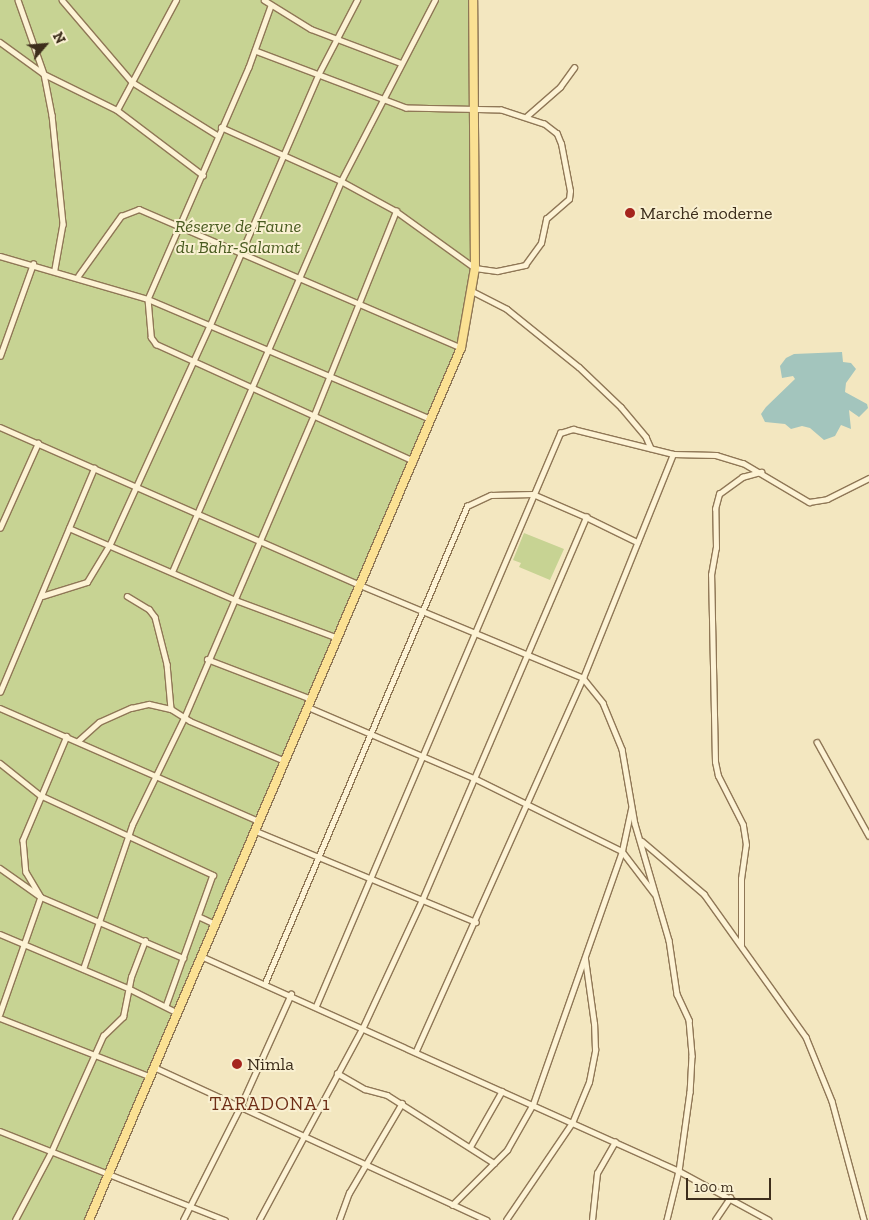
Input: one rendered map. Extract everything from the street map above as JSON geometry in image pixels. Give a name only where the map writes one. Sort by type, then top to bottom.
[{"type":"main road","points":[[89,1220],[152,1067],[256,831],[461,348],[475,268],[473,0]]},
{"type":"street","points":[[18,0],[44,74],[63,217],[55,269]]},
{"type":"street","points":[[62,0],[132,82],[217,135]]},
{"type":"street","points":[[117,110],[176,0]]},
{"type":"street","points":[[264,0],[311,29],[401,63]]},
{"type":"street","points":[[42,596],[88,582],[110,544],[210,325],[318,74],[357,0]]},
{"type":"street","points":[[172,572],[341,181],[435,0]]},
{"type":"street","points":[[271,6],[256,51],[217,135],[180,228],[148,299],[152,341],[414,461]]},
{"type":"street","points":[[0,42],[44,74],[117,110],[202,175]]},
{"type":"street","points":[[221,128],[341,181],[396,211],[475,268],[498,271],[526,265],[541,243],[546,219],[569,199],[570,191],[557,134],[544,124],[526,116],[474,108],[419,110],[382,101],[256,51]]},
{"type":"street","points":[[526,116],[536,111],[560,87],[574,68]]},
{"type":"street","points":[[78,276],[121,216],[130,210],[139,209],[359,306],[461,348]]},
{"type":"street","points":[[83,969],[129,835],[156,773],[184,718],[258,540],[314,416],[396,211]]},
{"type":"street","points":[[0,256],[55,269],[148,299],[269,350],[329,378],[431,419]]},
{"type":"street","points":[[0,356],[33,264]]},
{"type":"street","points":[[472,291],[507,309],[579,367],[621,407],[642,432],[650,448]]},
{"type":"street","points":[[0,427],[360,585],[527,652],[583,678],[603,702],[622,750],[631,808],[669,940],[675,985],[687,1014],[691,1040],[690,1092],[679,1171],[667,1220]]},
{"type":"street","points":[[316,1006],[560,433],[573,429],[673,454],[716,456],[761,472],[809,502],[828,499],[869,478]]},
{"type":"street","points":[[0,528],[38,443]]},
{"type":"street","points":[[416,1051],[476,922],[583,678],[673,454]]},
{"type":"street","points":[[0,692],[42,596],[94,468]]},
{"type":"street","points":[[741,945],[741,879],[746,845],[743,825],[718,776],[715,762],[712,575],[716,548],[715,509],[719,494],[742,477],[761,472]]},
{"type":"street","points":[[265,983],[317,856],[467,506],[474,500],[490,495],[533,494],[637,542]]},
{"type":"street","points":[[259,1220],[302,1135],[363,1027],[422,900],[586,517]]},
{"type":"street","points":[[69,528],[110,544],[233,599],[338,638]]},
{"type":"street","points":[[127,596],[149,609],[155,617],[167,664],[171,709]]},
{"type":"street","points":[[207,659],[311,699]]},
{"type":"street","points":[[78,741],[99,722],[130,708],[149,704],[171,709],[184,718],[285,761]]},
{"type":"street","points":[[308,707],[370,736],[474,778],[622,851],[657,897]]},
{"type":"street","points":[[0,708],[156,773],[260,821]]},
{"type":"street","points":[[67,736],[40,795],[22,851],[26,872],[41,898],[0,1016],[149,1076]]},
{"type":"street","points":[[817,742],[869,836]]},
{"type":"street","points":[[0,764],[40,795],[213,875],[166,1006]]},
{"type":"street","points":[[452,1205],[507,1150],[533,1104],[622,851],[631,808]]},
{"type":"street","points":[[256,831],[371,876],[422,900],[476,922]]},
{"type":"street","points":[[641,840],[659,859],[696,885],[787,1007],[815,1056],[832,1101],[864,1220]]},
{"type":"street","points":[[0,868],[41,898],[99,920],[183,958]]},
{"type":"street","points":[[198,916],[215,924]]},
{"type":"street","points":[[0,934],[130,989],[176,1012]]},
{"type":"street","points":[[15,1220],[52,1150],[104,1033],[123,1017],[131,977],[145,941]]},
{"type":"street","points":[[201,956],[291,994],[679,1171],[769,1220]]},
{"type":"street","points":[[506,1220],[572,1123],[589,1082],[595,1050],[585,958]]},
{"type":"street","points":[[183,1220],[240,1107],[291,994]]},
{"type":"street","points":[[152,1067],[486,1220]]},
{"type":"street","points":[[336,1073],[365,1089],[382,1092],[402,1103],[494,1163]]},
{"type":"street","points":[[470,1147],[502,1091]]},
{"type":"street","points":[[339,1220],[349,1193],[402,1103]]},
{"type":"street","points":[[0,1131],[190,1204],[225,1220]]},
{"type":"street","points":[[592,1220],[597,1173],[615,1142]]},
{"type":"street","points":[[716,1220],[730,1198]]},
{"type":"green space","name":"Réserve de Faune du Bahr-Salamat","points":[[0,0],[473,0],[476,211],[467,328],[89,1220],[0,1220]]},
{"type":"green space","points":[[524,533],[564,549],[550,580],[519,567],[521,563],[513,560]]},
{"type":"water","points":[[842,352],[843,362],[851,363],[856,369],[846,383],[845,392],[867,404],[868,408],[859,417],[849,410],[851,429],[841,425],[835,436],[824,440],[810,428],[802,426],[791,429],[785,424],[765,422],[761,414],[795,379],[793,376],[782,378],[780,366],[786,358],[794,354]]},
{"type":"place","name":"Marché moderne","points":[[630,213]]},
{"type":"place","name":"Nimla","points":[[237,1064]]},
{"type":"district","name":"TARADONA 1","points":[[270,1104]]}]
